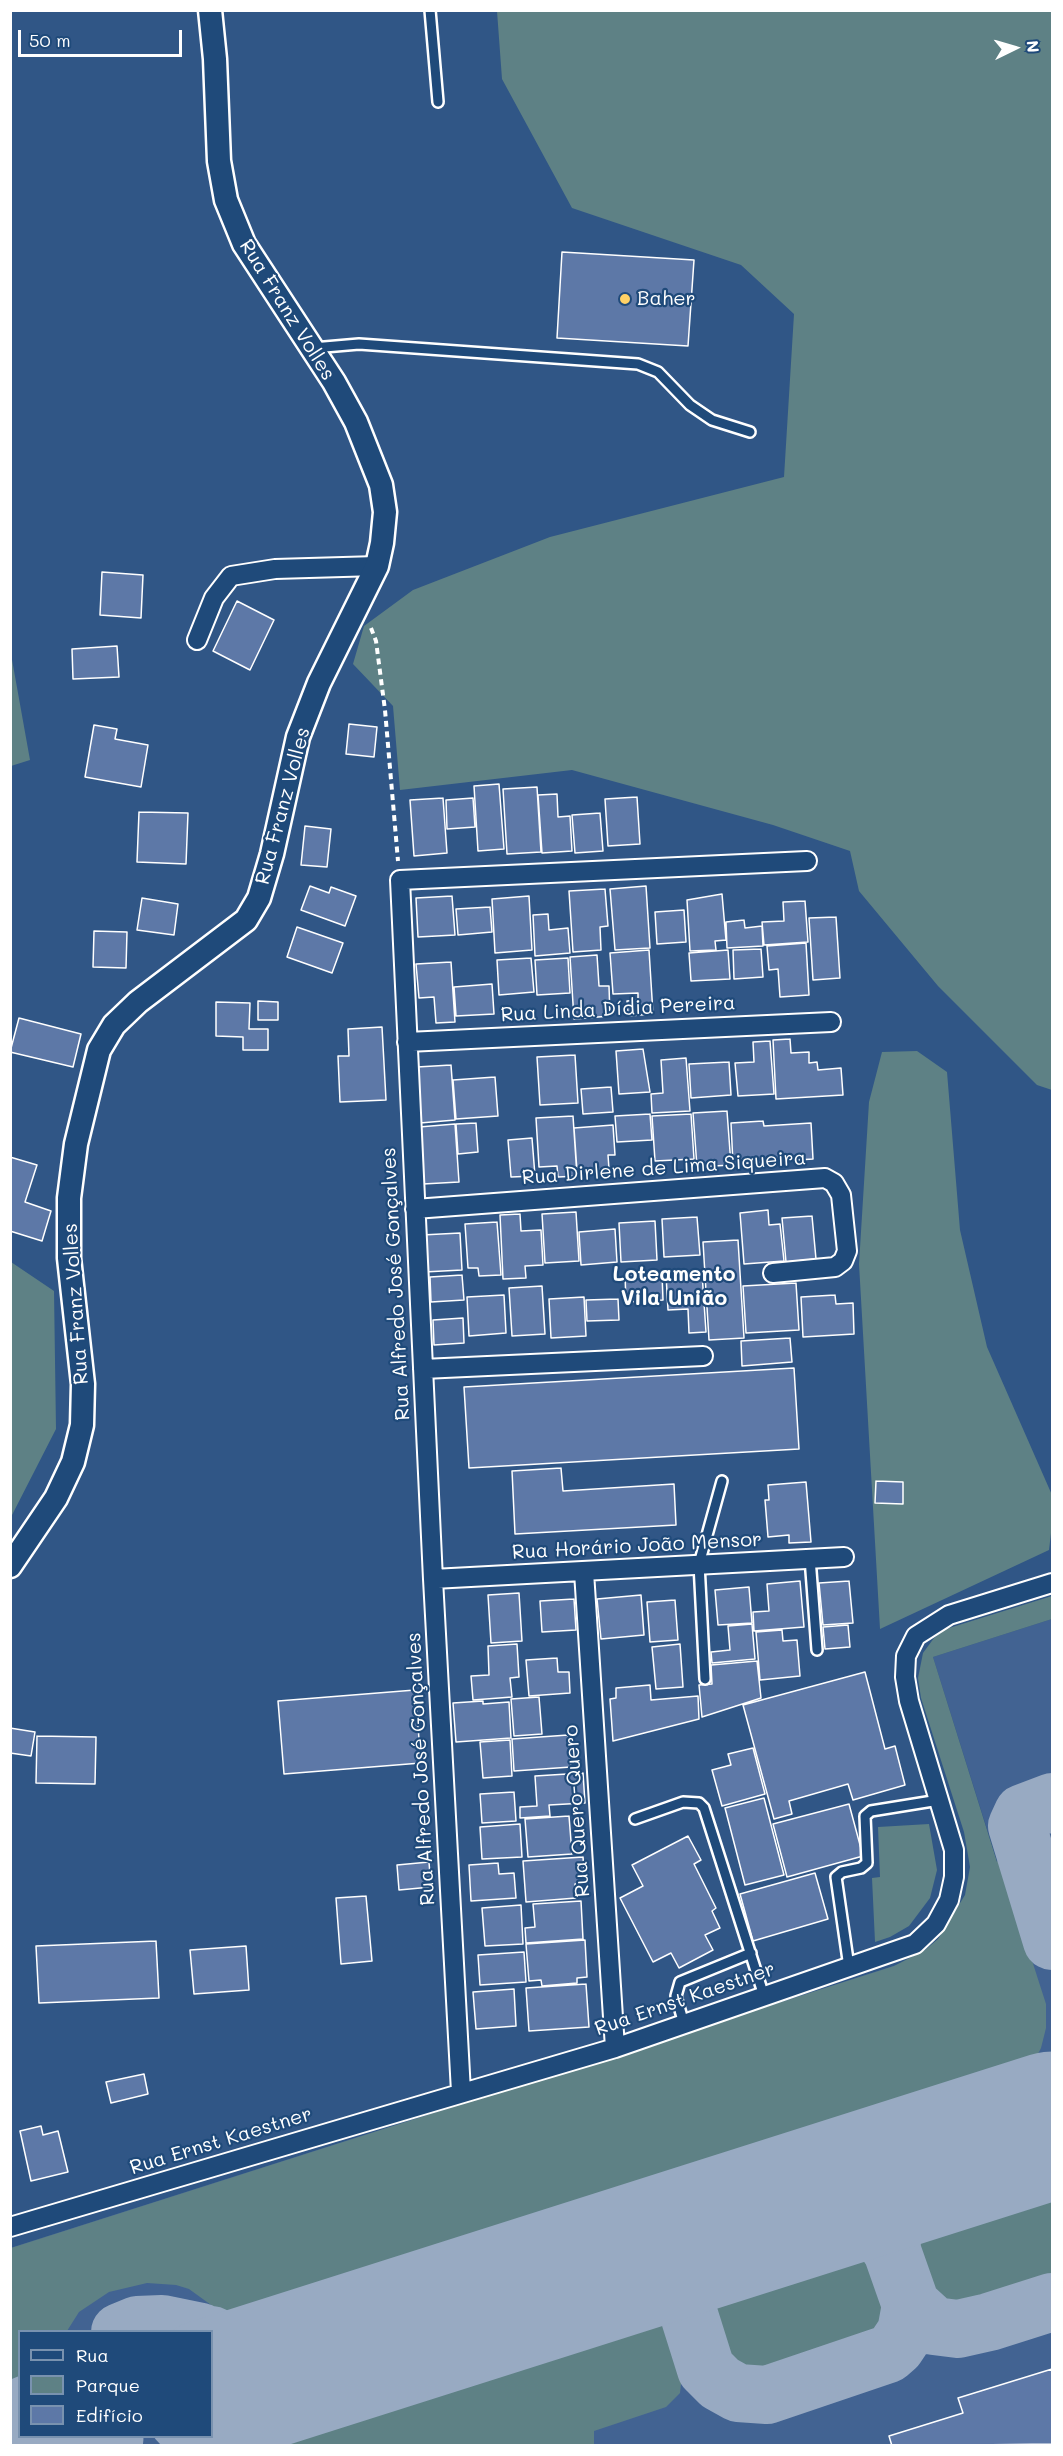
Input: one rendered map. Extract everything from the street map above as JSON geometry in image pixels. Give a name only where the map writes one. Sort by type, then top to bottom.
[{"type":"street","name":"Rua Franz Volles","points":[[10,1566],[56,1498],[73,1462],[82,1425],[82,1384],[69,1258],[69,1198],[76,1144],[99,1050],[114,1025],[138,1002],[246,920],[259,898],[272,854],[298,737],[319,683],[377,566],[385,512],[381,485],[356,422],[334,382],[244,244],[226,200],[219,161],[215,59],[210,10]]},
{"type":"street","points":[[197,640],[214,598],[231,576],[275,569],[377,566]]},
{"type":"street","points":[[400,880],[807,861]]},
{"type":"street","name":"Rua Alfredo José Gonçalves","points":[[400,880],[433,1580],[461,2092]]},
{"type":"street","name":"Rua Linda Dídia Pereira","points":[[406,1042],[831,1022]]},
{"type":"street","name":"Rua Dirlene de Lima Siqueira","points":[[415,1209],[825,1178],[834,1183],[841,1195],[847,1251],[843,1261],[835,1267],[773,1273]]},
{"type":"street","points":[[423,1369],[703,1356]]},
{"type":"street","name":"Rua Horário João Mensor","points":[[433,1580],[844,1557]]},
{"type":"street","name":"Rua Quero-Quero","points":[[584,1572],[615,2048]]},
{"type":"street","name":"Rua Ernst Kaestner","points":[[10,2227],[615,2048],[915,1944],[936,1924],[949,1900],[954,1877],[954,1851],[909,1701],[905,1677],[906,1656],[915,1636],[949,1615],[1053,1583]]},
{"type":"lane","points":[[430,10],[438,102]]},
{"type":"lane","points":[[310,348],[359,345],[638,364],[658,372],[690,405],[712,420],[750,432]]},
{"type":"lane","points":[[705,1679],[699,1564],[722,1481]]},
{"type":"lane","points":[[810,1558],[817,1650]]},
{"type":"lane","points":[[849,1967],[836,1881],[838,1874],[861,1868],[867,1863],[865,1816],[871,1811],[939,1800]]},
{"type":"lane","points":[[635,1819],[683,1802],[699,1803],[704,1808],[764,1996]]},
{"type":"lane","points":[[684,2024],[676,1996],[680,1982],[751,1953]]},
{"type":"path","points":[[376,641],[385,710],[393,834],[400,880]]},
{"type":"shaded area","points":[[1052,1619],[1052,2444],[11,2445],[10,2248],[959,1945],[998,1864],[933,1657]]},
{"type":"green space","points":[[497,11],[1052,11],[1052,1090],[1037,1085],[938,986],[859,891],[850,851],[773,825],[572,770],[400,790],[393,706],[353,664],[364,626],[413,590],[550,537],[784,477],[794,314],[741,265],[572,208],[502,79]]},
{"type":"green space","points":[[11,654],[30,760],[10,766]]},
{"type":"green space","points":[[917,1051],[947,1072],[960,1230],[987,1347],[1052,1495],[1052,1525],[1049,1550],[880,1629],[859,1264],[869,1102],[882,1052]]},
{"type":"green space","points":[[11,1262],[54,1291],[56,1429],[11,1517]]},
{"type":"green space","points":[[1052,1596],[1052,1619],[933,1657],[997,1862],[999,1858],[1046,2004],[1046,2028],[1041,2048],[1033,2064],[1019,2077],[997,2092],[253,2327],[236,2323],[189,2289],[176,2285],[147,2283],[109,2292],[79,2312],[68,2330],[18,2330],[18,2401],[11,2404],[11,2248],[894,1966],[925,1950],[938,1939],[965,1895],[970,1867],[964,1832],[921,1698],[918,1678],[923,1653],[934,1638],[946,1629]]},
{"type":"green space","points":[[929,1824],[937,1870],[930,1898],[909,1926],[890,1937],[875,1942],[872,1878],[880,1877],[878,1827]]},
{"type":"green space","points":[[1052,2175],[1052,2285],[973,2311],[947,2309],[935,2302],[912,2245],[922,2219]]},
{"type":"green space","points":[[842,2242],[856,2247],[871,2263],[886,2304],[887,2313],[880,2330],[860,2347],[775,2373],[758,2375],[738,2371],[731,2365],[711,2312],[713,2295],[720,2284]]},
{"type":"green space","points":[[640,2309],[659,2315],[667,2324],[682,2375],[680,2393],[666,2407],[594,2431],[594,2445],[199,2445]]},
{"type":"building","name":"Baher","points":[[562,252],[694,260],[688,346],[557,338]]},
{"type":"building","points":[[102,572],[143,575],[141,618],[100,615]]},
{"type":"building","points":[[237,601],[274,620],[250,670],[213,651]]},
{"type":"building","points":[[117,646],[119,677],[73,679],[72,649]]},
{"type":"building","points":[[349,724],[377,727],[374,757],[346,754]]},
{"type":"building","points":[[94,725],[117,729],[115,739],[148,745],[141,787],[85,777]]},
{"type":"building","points":[[499,784],[504,849],[478,851],[474,786]]},
{"type":"building","points":[[537,787],[541,852],[507,854],[503,789]]},
{"type":"building","points":[[557,794],[558,817],[570,816],[572,851],[542,853],[538,795]]},
{"type":"building","points":[[637,797],[640,844],[608,846],[605,799]]},
{"type":"building","points":[[443,798],[447,853],[414,856],[410,800]]},
{"type":"building","points":[[473,798],[475,827],[447,829],[446,800]]},
{"type":"building","points":[[139,812],[188,813],[186,864],[137,862]]},
{"type":"building","points":[[600,813],[603,851],[575,853],[572,815]]},
{"type":"building","points":[[305,826],[331,829],[327,867],[301,865]]},
{"type":"building","points":[[310,886],[329,893],[331,887],[356,896],[345,926],[301,910]]},
{"type":"building","points":[[646,886],[650,948],[615,950],[610,889]]},
{"type":"building","points":[[605,889],[608,926],[600,927],[601,950],[573,952],[569,891]]},
{"type":"building","points":[[722,894],[726,940],[715,941],[716,950],[690,951],[687,900]]},
{"type":"building","points":[[452,896],[455,935],[418,937],[416,898]]},
{"type":"building","points":[[529,896],[532,950],[495,953],[492,899]]},
{"type":"building","points":[[142,898],[178,904],[174,935],[137,930]]},
{"type":"building","points":[[805,901],[808,942],[764,945],[762,922],[784,921],[783,902]]},
{"type":"building","points":[[490,907],[492,932],[458,935],[456,909]]},
{"type":"building","points":[[684,910],[686,942],[657,944],[655,912]]},
{"type":"building","points":[[548,914],[549,930],[568,928],[570,953],[535,956],[533,915]]},
{"type":"building","points":[[836,917],[840,978],[813,980],[809,918]]},
{"type":"building","points":[[744,920],[745,928],[762,926],[763,946],[727,948],[726,922]]},
{"type":"building","points":[[297,927],[343,943],[332,973],[287,957]]},
{"type":"building","points":[[94,931],[127,932],[126,968],[93,967]]},
{"type":"building","points":[[806,943],[809,995],[780,997],[778,969],[769,970],[767,946]]},
{"type":"building","points":[[761,949],[763,977],[734,979],[733,950]]},
{"type":"building","points":[[649,950],[653,1014],[628,1016],[627,1001],[638,1000],[638,993],[613,994],[610,953]]},
{"type":"building","points":[[728,950],[730,979],[691,981],[689,953]]},
{"type":"building","points":[[597,955],[599,986],[609,986],[610,1016],[574,1019],[570,957]]},
{"type":"building","points":[[531,958],[534,992],[499,995],[497,960]]},
{"type":"building","points":[[568,958],[570,993],[537,995],[535,960]]},
{"type":"building","points":[[451,962],[455,1022],[436,1023],[434,997],[419,998],[416,964]]},
{"type":"building","points":[[492,984],[494,1014],[456,1016],[454,987]]},
{"type":"building","points":[[258,1001],[278,1002],[278,1020],[258,1020]]},
{"type":"building","points":[[216,1002],[250,1003],[249,1029],[268,1029],[268,1050],[243,1050],[243,1037],[216,1036]]},
{"type":"building","points":[[19,1018],[81,1034],[73,1067],[10,1052]]},
{"type":"building","points":[[382,1027],[386,1100],[340,1102],[338,1056],[349,1056],[348,1029]]},
{"type":"building","points":[[790,1039],[791,1053],[809,1052],[809,1063],[817,1062],[818,1070],[841,1068],[843,1095],[776,1099],[773,1040]]},
{"type":"building","points":[[770,1041],[774,1094],[738,1096],[735,1063],[754,1062],[753,1042]]},
{"type":"building","points":[[643,1049],[650,1092],[619,1094],[616,1051]]},
{"type":"building","points":[[575,1055],[578,1103],[540,1105],[537,1057]]},
{"type":"building","points":[[686,1058],[690,1111],[652,1113],[651,1094],[663,1093],[661,1060]]},
{"type":"building","points":[[729,1062],[731,1095],[691,1098],[689,1064]]},
{"type":"building","points":[[451,1065],[455,1120],[420,1123],[417,1067]]},
{"type":"building","points":[[495,1077],[498,1116],[456,1119],[453,1080]]},
{"type":"building","points":[[611,1087],[613,1112],[583,1114],[581,1089]]},
{"type":"building","points":[[727,1111],[731,1165],[697,1167],[693,1113]]},
{"type":"building","points":[[650,1114],[652,1140],[617,1142],[615,1116]]},
{"type":"building","points":[[691,1114],[694,1159],[655,1161],[652,1116]]},
{"type":"building","points":[[573,1116],[577,1176],[558,1177],[557,1166],[539,1167],[536,1118]]},
{"type":"building","points":[[763,1121],[764,1126],[811,1123],[813,1159],[733,1164],[731,1123]]},
{"type":"building","points":[[476,1123],[478,1152],[458,1154],[456,1124]]},
{"type":"building","points":[[455,1124],[459,1182],[423,1184],[419,1127]]},
{"type":"building","points":[[613,1125],[615,1155],[608,1155],[609,1169],[577,1171],[574,1128]]},
{"type":"building","points":[[532,1138],[535,1176],[511,1177],[508,1140]]},
{"type":"building","points":[[10,1157],[37,1165],[25,1202],[51,1211],[42,1241],[10,1231]]},
{"type":"building","points":[[768,1210],[769,1225],[780,1224],[784,1261],[744,1264],[740,1213]]},
{"type":"building","points":[[576,1212],[579,1261],[545,1263],[542,1214]]},
{"type":"building","points":[[520,1214],[521,1231],[541,1230],[543,1265],[525,1266],[526,1278],[503,1279],[500,1215]]},
{"type":"building","points":[[812,1216],[816,1259],[786,1262],[782,1218]]},
{"type":"building","points":[[697,1217],[700,1255],[664,1257],[662,1219]]},
{"type":"building","points":[[655,1221],[657,1260],[621,1262],[619,1223]]},
{"type":"building","points":[[497,1222],[501,1275],[479,1276],[478,1268],[468,1268],[465,1224]]},
{"type":"building","points":[[615,1229],[617,1262],[581,1265],[579,1232]]},
{"type":"building","points":[[460,1233],[462,1270],[424,1272],[422,1235]]},
{"type":"building","points":[[738,1240],[744,1338],[709,1340],[703,1242]]},
{"type":"building","points":[[702,1273],[706,1332],[689,1333],[688,1309],[668,1310],[666,1275]]},
{"type":"building","points":[[662,1274],[663,1300],[626,1302],[625,1275]]},
{"type":"building","points":[[462,1275],[464,1300],[431,1302],[430,1277]]},
{"type":"building","points":[[796,1283],[799,1330],[746,1333],[743,1286]]},
{"type":"building","points":[[542,1286],[545,1334],[512,1336],[509,1288]]},
{"type":"building","points":[[504,1295],[506,1333],[469,1336],[467,1297]]},
{"type":"building","points":[[835,1295],[836,1304],[853,1303],[854,1334],[803,1337],[801,1297]]},
{"type":"building","points":[[584,1297],[586,1336],[551,1338],[549,1299]]},
{"type":"building","points":[[618,1299],[619,1320],[587,1321],[586,1300]]},
{"type":"building","points":[[463,1318],[464,1343],[434,1345],[433,1320]]},
{"type":"building","points":[[790,1338],[792,1362],[742,1366],[741,1341]]},
{"type":"building","points":[[794,1368],[799,1449],[469,1468],[464,1387]]},
{"type":"building","points":[[561,1468],[563,1491],[674,1484],[676,1525],[515,1534],[512,1471]]},
{"type":"building","points":[[876,1481],[903,1482],[903,1504],[875,1503]]},
{"type":"building","points":[[806,1482],[811,1542],[789,1543],[789,1535],[768,1537],[765,1500],[769,1500],[768,1485]]},
{"type":"building","points":[[800,1581],[804,1627],[754,1631],[753,1612],[769,1611],[767,1584]]},
{"type":"building","points":[[849,1581],[853,1623],[823,1625],[819,1583]]},
{"type":"building","points":[[749,1587],[752,1623],[718,1625],[715,1590]]},
{"type":"building","points":[[519,1593],[522,1641],[491,1643],[488,1595]]},
{"type":"building","points":[[641,1595],[644,1635],[601,1639],[597,1599]]},
{"type":"building","points":[[574,1599],[576,1630],[542,1632],[540,1601]]},
{"type":"building","points":[[675,1600],[678,1640],[650,1642],[647,1602]]},
{"type":"building","points":[[752,1624],[755,1659],[712,1663],[711,1652],[730,1650],[728,1626]]},
{"type":"building","points":[[848,1625],[850,1647],[825,1649],[823,1627]]},
{"type":"building","points":[[782,1630],[783,1641],[797,1640],[800,1676],[760,1680],[756,1632]]},
{"type":"building","points":[[517,1644],[519,1677],[510,1678],[512,1697],[473,1700],[471,1676],[489,1675],[488,1646]]},
{"type":"building","points":[[680,1644],[683,1687],[656,1689],[652,1647]]},
{"type":"building","points":[[557,1658],[558,1672],[569,1672],[570,1693],[529,1696],[526,1660]]},
{"type":"building","points":[[757,1661],[761,1698],[702,1717],[699,1685],[712,1684],[711,1665]]},
{"type":"building","points":[[865,1672],[885,1749],[895,1746],[905,1785],[853,1800],[848,1784],[789,1801],[792,1814],[774,1819],[743,1705]]},
{"type":"building","points":[[650,1685],[651,1700],[698,1696],[699,1719],[613,1741],[610,1699],[616,1698],[616,1688]]},
{"type":"building","points":[[415,1690],[421,1763],[284,1774],[278,1701]]},
{"type":"building","points":[[539,1697],[542,1734],[514,1736],[511,1699]]},
{"type":"building","points":[[483,1701],[483,1704],[509,1702],[511,1738],[456,1742],[453,1703]]},
{"type":"building","points":[[10,1728],[35,1732],[31,1756],[10,1753]]},
{"type":"building","points":[[568,1735],[571,1767],[514,1771],[512,1739]]},
{"type":"building","points":[[37,1736],[96,1737],[95,1784],[36,1783]]},
{"type":"building","points":[[510,1740],[512,1776],[483,1778],[480,1742]]},
{"type":"building","points":[[753,1748],[765,1794],[722,1806],[712,1770],[731,1765],[728,1754]]},
{"type":"building","points":[[583,1773],[585,1803],[549,1805],[550,1816],[520,1818],[520,1807],[537,1806],[535,1776]]},
{"type":"building","points":[[514,1792],[516,1821],[482,1823],[480,1794]]},
{"type":"building","points":[[764,1798],[784,1875],[745,1885],[725,1808]]},
{"type":"building","points":[[849,1804],[863,1856],[787,1877],[773,1824]]},
{"type":"building","points":[[569,1816],[572,1854],[528,1857],[525,1819]]},
{"type":"building","points":[[520,1824],[522,1857],[482,1859],[480,1827]]},
{"type":"building","points":[[688,1836],[701,1860],[694,1864],[716,1908],[712,1911],[720,1928],[705,1935],[713,1950],[679,1968],[671,1953],[653,1962],[620,1898],[643,1886],[632,1865]]},
{"type":"building","points":[[583,1857],[585,1883],[575,1884],[576,1898],[526,1902],[523,1861]]},
{"type":"building","points":[[429,1862],[431,1887],[399,1890],[397,1865]]},
{"type":"building","points":[[498,1863],[499,1874],[514,1873],[516,1898],[471,1901],[469,1865]]},
{"type":"building","points":[[815,1873],[828,1919],[753,1941],[740,1894]]},
{"type":"building","points":[[366,1896],[372,1961],[341,1964],[336,1898]]},
{"type":"building","points":[[581,1901],[583,1939],[526,1943],[525,1928],[535,1927],[533,1904]]},
{"type":"building","points":[[521,1905],[523,1944],[485,1946],[482,1908]]},
{"type":"building","points":[[585,1940],[587,1977],[577,1978],[577,1983],[542,1986],[541,1980],[529,1981],[526,1944]]},
{"type":"building","points":[[156,1941],[159,1998],[39,2003],[36,1946]]},
{"type":"building","points":[[246,1946],[249,1990],[194,1994],[190,1950]]},
{"type":"building","points":[[524,1952],[526,1982],[480,1985],[478,1955]]},
{"type":"building","points":[[586,1984],[589,2027],[529,2031],[526,1988]]},
{"type":"building","points":[[514,1989],[516,2026],[476,2029],[473,1992]]},
{"type":"building","points":[[144,2074],[148,2094],[111,2103],[106,2082]]},
{"type":"building","points":[[41,2126],[43,2135],[58,2131],[68,2172],[31,2181],[20,2131]]},
{"type":"building","points":[[1052,2369],[1052,2444],[892,2446],[889,2436],[963,2413],[958,2398]]},
{"type":"taxiway","points":[[1052,1802],[1023,1813],[1017,1826],[1052,1941]]},
{"type":"taxiway","points":[[1024,2134],[1052,2107]]},
{"type":"taxiway","points":[[892,2251],[891,2218],[897,2193],[911,2175],[944,2158]]},
{"type":"taxiway","points":[[668,2248],[706,2369],[720,2383],[738,2393],[767,2395],[888,2354],[906,2332],[911,2305],[892,2251],[871,2221],[852,2207],[831,2201],[799,2204]]},
{"type":"taxiway","points":[[911,2305],[934,2326],[958,2329],[989,2322],[1052,2302]]},
{"type":"taxiway","points":[[125,2330],[137,2325],[162,2324],[191,2330]]},
{"type":"taxiway","points":[[213,2336],[257,2359],[272,2363],[323,2356]]},
{"type":"runway","points":[[213,2392],[1052,2125]]},
{"type":"runway","points":[[42,2446],[64,2438]]},
{"type":"place","name":"Baher","points":[[625,299]]},
{"type":"district","name":"Loteamento Vila União","points":[[674,1287]]}]
